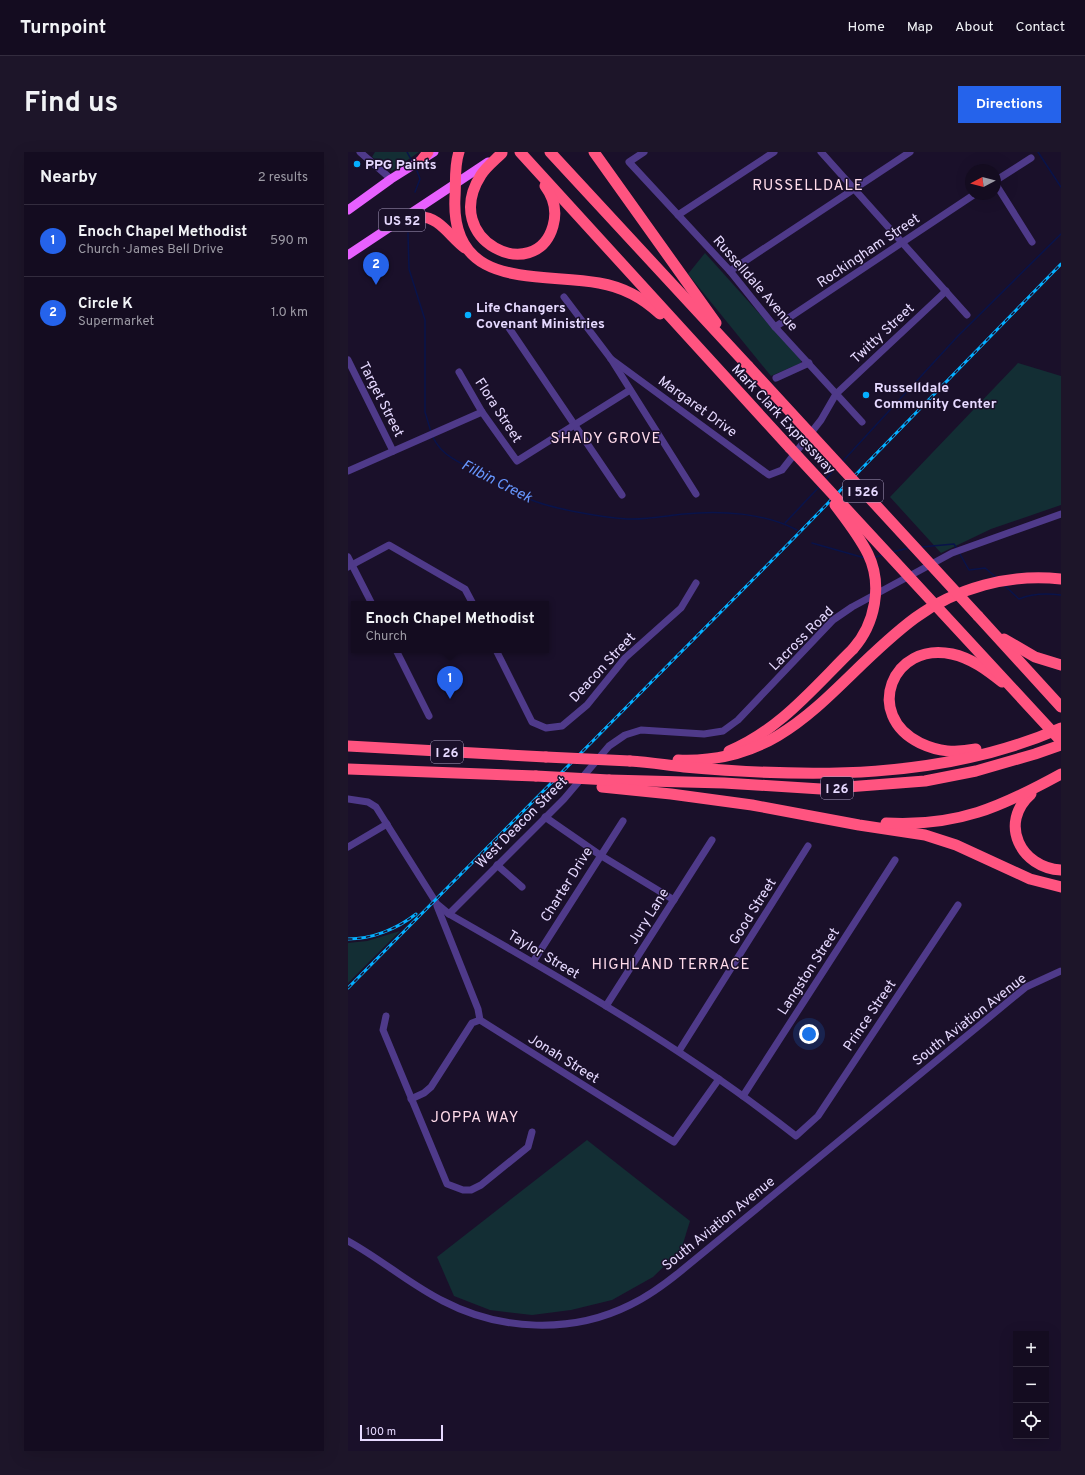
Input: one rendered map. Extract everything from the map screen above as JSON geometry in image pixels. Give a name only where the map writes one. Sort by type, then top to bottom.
[{"type":"highway","points":[[459,152],[455,220],[462,239],[476,257]]},
{"type":"highway","points":[[503,152],[482,173],[474,190],[471,206],[473,221],[481,237],[486,244],[500,252],[514,254],[528,252],[543,243],[551,231],[555,216],[554,204],[549,191],[532,165]]},
{"type":"highway","name":"Mark Clark Expressway","points":[[520,152],[730,383],[1061,741]]},
{"type":"highway","points":[[594,152],[748,366]]},
{"type":"highway","name":"Mark Clark Expressway","points":[[551,153],[1061,707]]},
{"type":"highway","points":[[397,223],[418,217],[433,220],[476,257],[505,273],[599,283],[624,290],[652,306],[709,360]]},
{"type":"highway","points":[[654,762],[724,753],[763,734],[776,724],[853,649],[867,631],[871,621],[875,599],[873,569],[869,556],[855,531],[790,448]]},
{"type":"highway","points":[[678,760],[716,760],[741,753],[774,739],[798,724],[915,618],[946,600],[966,591],[1002,581],[1061,578]]},
{"type":"highway","points":[[978,616],[1009,643],[1022,651],[1047,662],[1061,665]]},
{"type":"highway","points":[[1016,694],[978,664],[962,657],[944,653],[924,654],[911,659],[895,675],[888,695],[892,717],[909,737],[938,751],[957,752],[1033,739]]},
{"type":"highway","name":"I 26","points":[[348,746],[654,762],[683,767],[854,773],[944,763],[997,751],[1061,728]]},
{"type":"highway","name":"I 26","points":[[348,769],[516,774],[605,783],[724,783],[807,789],[925,781],[954,776],[1035,754],[1061,745]]},
{"type":"highway","points":[[828,819],[915,823],[960,818],[996,807],[1061,774]]},
{"type":"highway","points":[[1047,782],[1024,800],[1019,807],[1015,824],[1016,833],[1022,850],[1028,856],[1048,869],[1061,870]]},
{"type":"highway","points":[[605,783],[925,835],[942,840],[1016,873],[1043,883],[1061,887]]},
{"type":"main road","name":"US 52","points":[[348,210],[424,156],[434,152]]},
{"type":"main road","name":"US 52","points":[[348,255],[503,152]]},
{"type":"street","points":[[360,152],[391,179]]},
{"type":"street","name":"Russelldale Avenue","points":[[644,152],[629,162],[730,271],[776,327],[862,422]]},
{"type":"street","points":[[678,215],[774,152]]},
{"type":"street","points":[[821,152],[967,315]]},
{"type":"street","points":[[730,271],[910,152]]},
{"type":"street","points":[[1001,178],[1031,158]]},
{"type":"street","points":[[1001,192],[1032,242]]},
{"type":"street","name":"Rockingham Street","points":[[776,327],[966,200]]},
{"type":"street","name":"Twitty Street","points":[[769,475],[782,470],[821,420],[836,394],[946,291]]},
{"type":"street","points":[[564,297],[610,359],[696,494]]},
{"type":"street","points":[[508,328],[622,495]]},
{"type":"street","name":"Margaret Drive","points":[[610,359],[769,475]]},
{"type":"street","name":"Target Street","points":[[348,360],[393,450]]},
{"type":"street","points":[[776,378],[808,363]]},
{"type":"street","name":"Flora Street","points":[[459,372],[482,412],[517,462],[575,425]]},
{"type":"street","points":[[575,425],[630,390]]},
{"type":"street","points":[[348,471],[424,436],[482,412]]},
{"type":"street","name":"Lacross Road","points":[[609,746],[625,735],[641,730],[704,734],[723,731],[737,720],[834,620],[852,607],[952,553],[1061,514]]},
{"type":"street","points":[[350,566],[389,545],[465,589],[471,601]]},
{"type":"street","points":[[348,556],[350,566],[370,601]]},
{"type":"street","name":"Deacon Street","points":[[498,653],[532,722],[546,728],[562,726],[596,695],[626,658],[681,608],[696,583]]},
{"type":"street","points":[[398,653],[429,716]]},
{"type":"street","name":"West Deacon Street","points":[[449,914],[564,799],[609,746]]},
{"type":"street","name":"Taylor Street","points":[[348,799],[368,802],[376,807],[437,904],[449,914],[533,962],[679,1051],[743,1096],[796,1136]]},
{"type":"street","points":[[545,817],[600,855],[674,900]]},
{"type":"street","name":"Charter Drive","points":[[533,962],[623,821]]},
{"type":"street","points":[[348,847],[387,824]]},
{"type":"street","name":"Jury Lane","points":[[606,1006],[712,840]]},
{"type":"street","name":"Good Street","points":[[679,1051],[808,846]]},
{"type":"street","name":"Langston Street","points":[[743,1096],[895,860]]},
{"type":"street","points":[[497,865],[522,886]]},
{"type":"street","points":[[411,1099],[424,1093],[431,1087],[472,1023],[480,1020],[478,1009],[437,904]]},
{"type":"street","name":"Prince Street","points":[[796,1136],[818,1116],[958,905]]},
{"type":"street","name":"South Aviation Avenue","points":[[348,1241],[442,1301],[467,1312],[491,1319],[524,1324],[548,1325],[577,1322],[620,1309],[651,1293],[681,1271],[1026,987],[1061,972]]},
{"type":"street","points":[[386,1016],[383,1030],[447,1184],[463,1190],[471,1190],[481,1185],[528,1147],[532,1132]]},
{"type":"street","name":"Jonah Street","points":[[480,1020],[674,1142],[719,1079]]},
{"type":"green space","points":[[375,152],[419,152],[392,171],[372,157]]},
{"type":"green space","points":[[705,253],[801,360],[801,363],[771,376],[688,274]]},
{"type":"green space","points":[[1018,363],[1061,376],[1061,505],[991,529],[941,553],[890,497]]},
{"type":"green space","points":[[400,931],[348,983],[348,943],[367,941]]},
{"type":"green space","points":[[587,1140],[690,1221],[681,1250],[653,1277],[612,1300],[571,1310],[532,1315],[490,1310],[454,1296],[437,1257]]},
{"type":"waterway","name":"Filbin Creek","points":[[407,152],[412,161]]},
{"type":"waterway","points":[[1038,152],[1061,187]]},
{"type":"waterway","name":"Filbin Creek","points":[[415,192],[420,179],[416,168]]},
{"type":"waterway","name":"Filbin Creek","points":[[408,233],[409,269],[425,320],[425,412],[431,432]]},
{"type":"waterway","points":[[842,462],[958,336],[1061,234]]},
{"type":"waterway","name":"Filbin Creek","points":[[433,437],[442,451],[463,465],[486,475],[523,497],[550,506],[627,519],[712,512],[742,514],[771,520],[797,530]]},
{"type":"waterway","points":[[825,480],[836,468]]},
{"type":"waterway","points":[[785,523],[819,487]]},
{"type":"waterway","name":"Filbin Creek","points":[[812,543],[865,558]]},
{"type":"waterway","name":"Filbin Creek","points":[[921,547],[954,544],[957,549]]},
{"type":"waterway","name":"Filbin Creek","points":[[892,552],[909,548]]},
{"type":"waterway","name":"Filbin Creek","points":[[960,554],[969,570],[985,568],[997,578]]},
{"type":"waterway","name":"Filbin Creek","points":[[875,557],[883,555]]},
{"type":"waterway","name":"Filbin Creek","points":[[1004,585],[1019,599],[1040,594],[1061,595]]},
{"type":"railway","points":[[348,988],[795,537],[1061,264]]},
{"type":"railway","points":[[348,939],[357,939],[384,932],[401,924],[416,914]]},
{"type":"place","name":"PPG Paints","points":[[357,164]]},
{"type":"place","name":"Circle K","points":[[376,285]]},
{"type":"place","name":"Life Changers Covenant Ministries","points":[[468,315]]},
{"type":"place","name":"Russelldale Community Center","points":[[866,395]]},
{"type":"place","name":"Enoch Chapel Methodist","points":[[450,699]]},
{"type":"district","name":"RUSSELLDALE","points":[[808,185]]},
{"type":"district","name":"SHADY GROVE","points":[[606,438]]},
{"type":"district","name":"HIGHLAND TERRACE","points":[[671,964]]},
{"type":"district","name":"JOPPA WAY","points":[[475,1117]]}]
